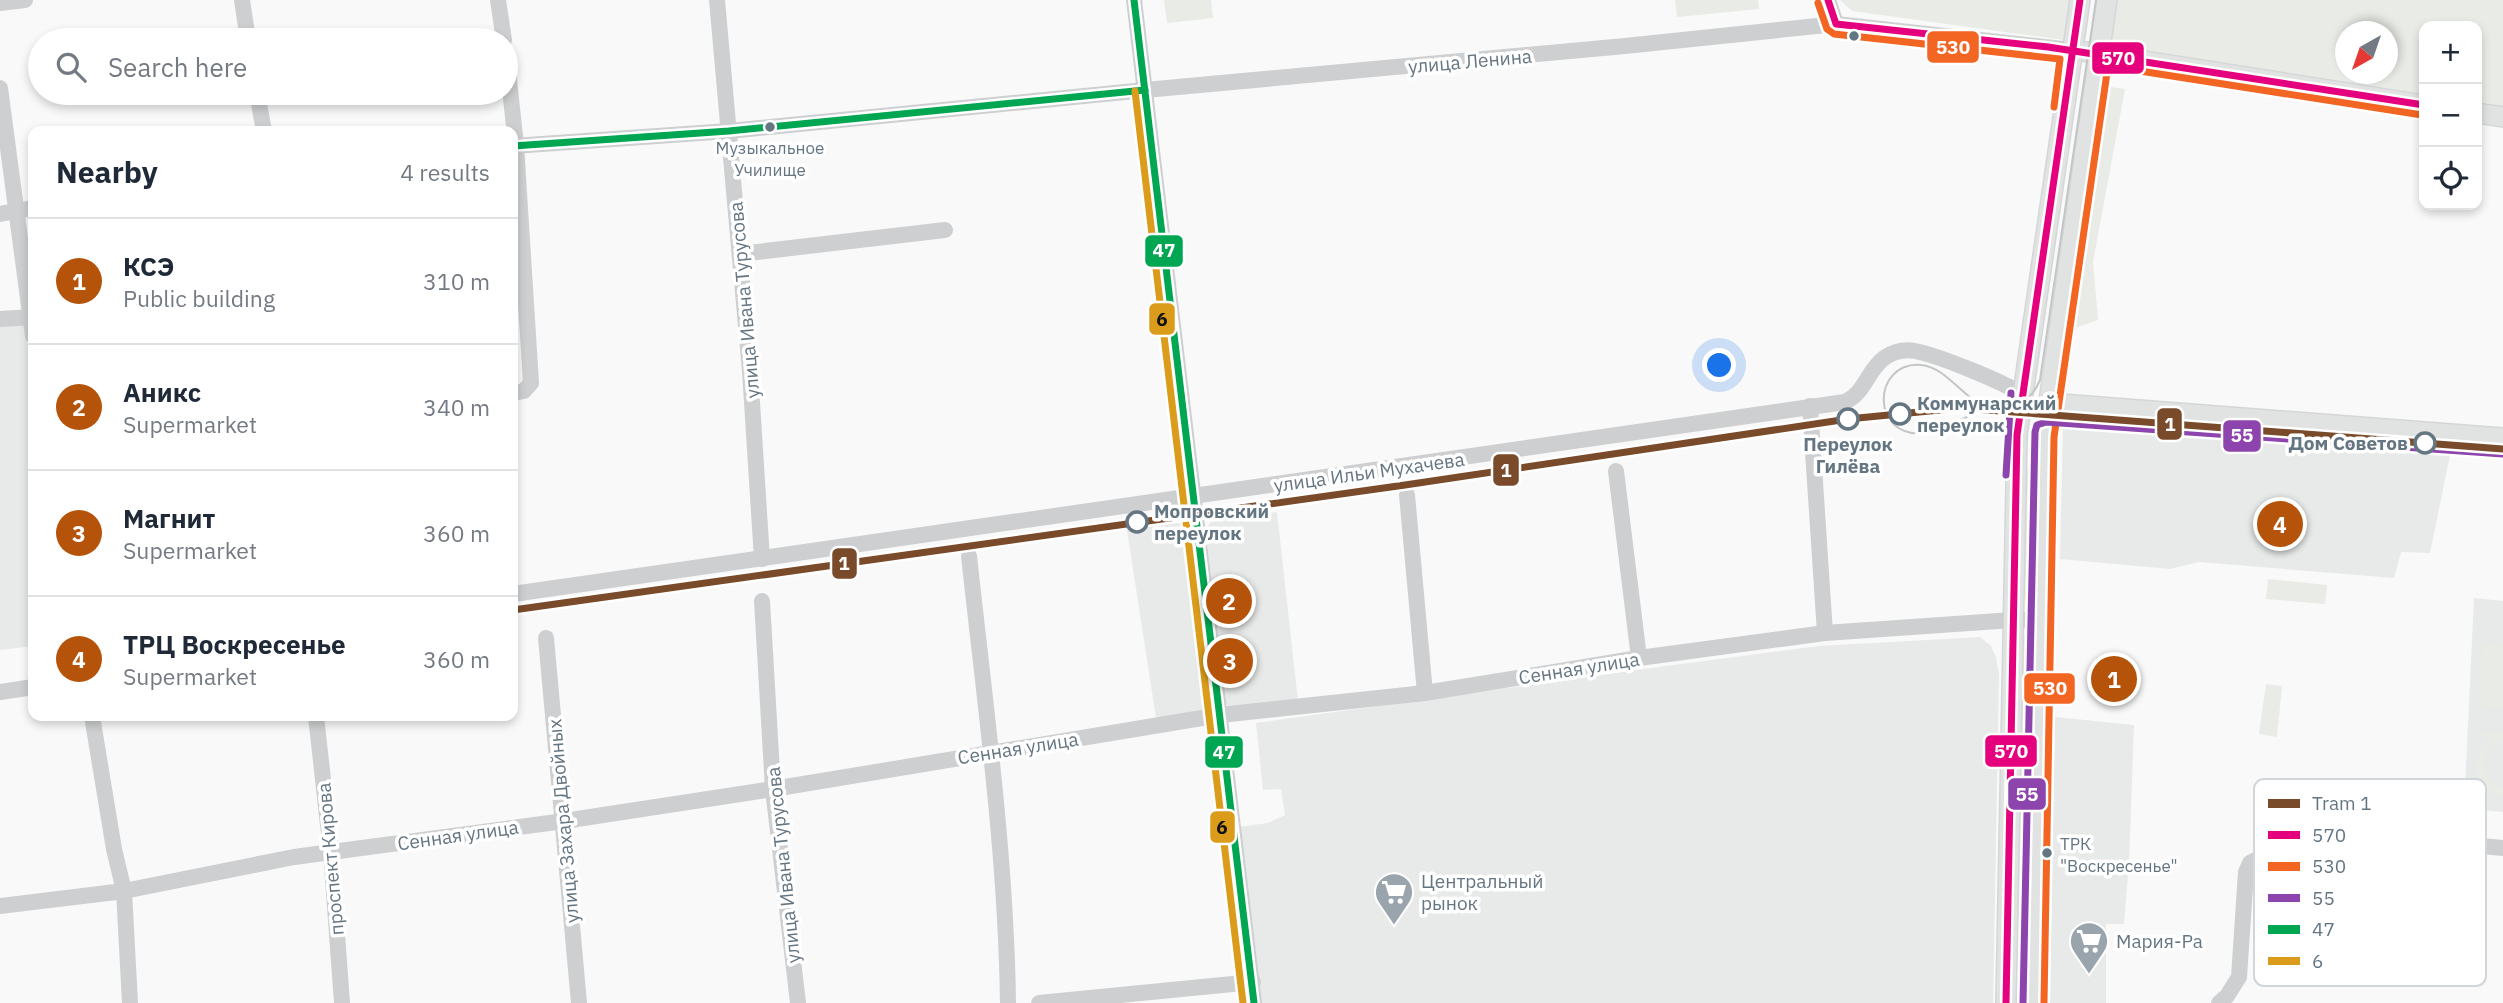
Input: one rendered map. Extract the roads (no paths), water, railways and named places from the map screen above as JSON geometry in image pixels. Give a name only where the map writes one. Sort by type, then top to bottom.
[{"type":"main road","points":[[2006,1003],[2017,435],[2080,0]]},
{"type":"main road","points":[[2033,1003],[2043,488],[2048,403],[2107,0]]},
{"type":"main road","name":"улица Ленина","points":[[2072,50],[2419,104]]},
{"type":"main road","points":[[2482,114],[2503,117]]},
{"type":"main road","points":[[2048,403],[2503,438]]},
{"type":"street","points":[[0,3],[24,0]]},
{"type":"street","points":[[242,0],[246,28]]},
{"type":"street","points":[[498,0],[502,28]]},
{"type":"street","name":"улица Ивана Турусова","points":[[717,0],[750,371],[762,559]]},
{"type":"street","points":[[1133,0],[1254,1003]]},
{"type":"street","points":[[1828,0],[1836,24]]},
{"type":"street","name":"улица Ленина","points":[[518,146],[729,131],[1836,24],[2072,50]]},
{"type":"street","points":[[0,88],[8,212],[28,300]]},
{"type":"street","points":[[259,105],[263,126]]},
{"type":"street","points":[[511,105],[512,126]]},
{"type":"street","points":[[8,212],[28,209]]},
{"type":"street","points":[[740,254],[945,230]]},
{"type":"street","points":[[518,267],[531,383],[524,391],[518,392]]},
{"type":"street","points":[[0,319],[28,317]]},
{"type":"street","name":"улица Ильи Мухачева","points":[[518,593],[1194,498],[1845,402],[1859,393],[1875,367],[1885,358],[1900,351],[1937,357],[2021,394]]},
{"type":"street","points":[[1810,406],[1825,633]]},
{"type":"street","points":[[1616,471],[1639,658]]},
{"type":"street","points":[[1407,495],[1425,693]]},
{"type":"street","points":[[969,556],[990,752],[1006,940],[1008,1003]]},
{"type":"street","name":"улица Ивана Турусова","points":[[762,601],[773,789],[798,1003]]},
{"type":"street","name":"Сенная улица","points":[[0,906],[124,891],[331,852],[564,821],[773,789],[1220,715],[1425,693],[1639,658],[1825,633],[2013,620],[2040,621]]},
{"type":"street","name":"улица Захара Двойных","points":[[546,638],[579,1003]]},
{"type":"street","points":[[0,692],[28,688]]},
{"type":"street","points":[[93,721],[114,849],[124,891],[130,1003]]},
{"type":"street","name":"проспект Кирова","points":[[317,721],[331,852],[342,1003]]},
{"type":"street","points":[[2219,1003],[2227,996],[2239,976],[2245,880],[2250,863],[2254,862]]},
{"type":"street","points":[[1039,1003],[1253,982]]},
{"type":"tram line","points":[[2003,411],[2026,400],[2040,380],[2096,0]]},
{"type":"tram line","points":[[1983,406],[1946,376],[1921,365],[1905,367],[1893,375],[1886,387],[1884,400],[1886,414],[1894,425],[1907,432],[1934,431],[1986,409]]},
{"type":"tram line","name":"1","points":[[518,609],[1405,485],[1848,419],[1960,408],[2503,449]]},
{"type":"place","name":"Музыкальное Училище","points":[[770,127]]},
{"type":"place","name":"Коммунарский переулок","points":[[1900,414]]},
{"type":"place","name":"Переулок Гилёва","points":[[1848,419]]},
{"type":"place","name":"Дом Советов","points":[[2425,443]]},
{"type":"place","name":"Мопровский переулок","points":[[1137,522]]},
{"type":"place","name":"ТРЦ Воскресенье","points":[[2280,524]]},
{"type":"place","name":"Аникс","points":[[1229,601]]},
{"type":"place","name":"Магнит","points":[[1230,661]]},
{"type":"place","name":"КСЭ","points":[[2114,679]]},
{"type":"place","name":"ТРК \"Воскресенье\"","points":[[2047,853]]},
{"type":"place","name":"Центральный рынок","points":[[1394,926]]},
{"type":"place","name":"Мария-Ра","points":[[2089,975]]}]
